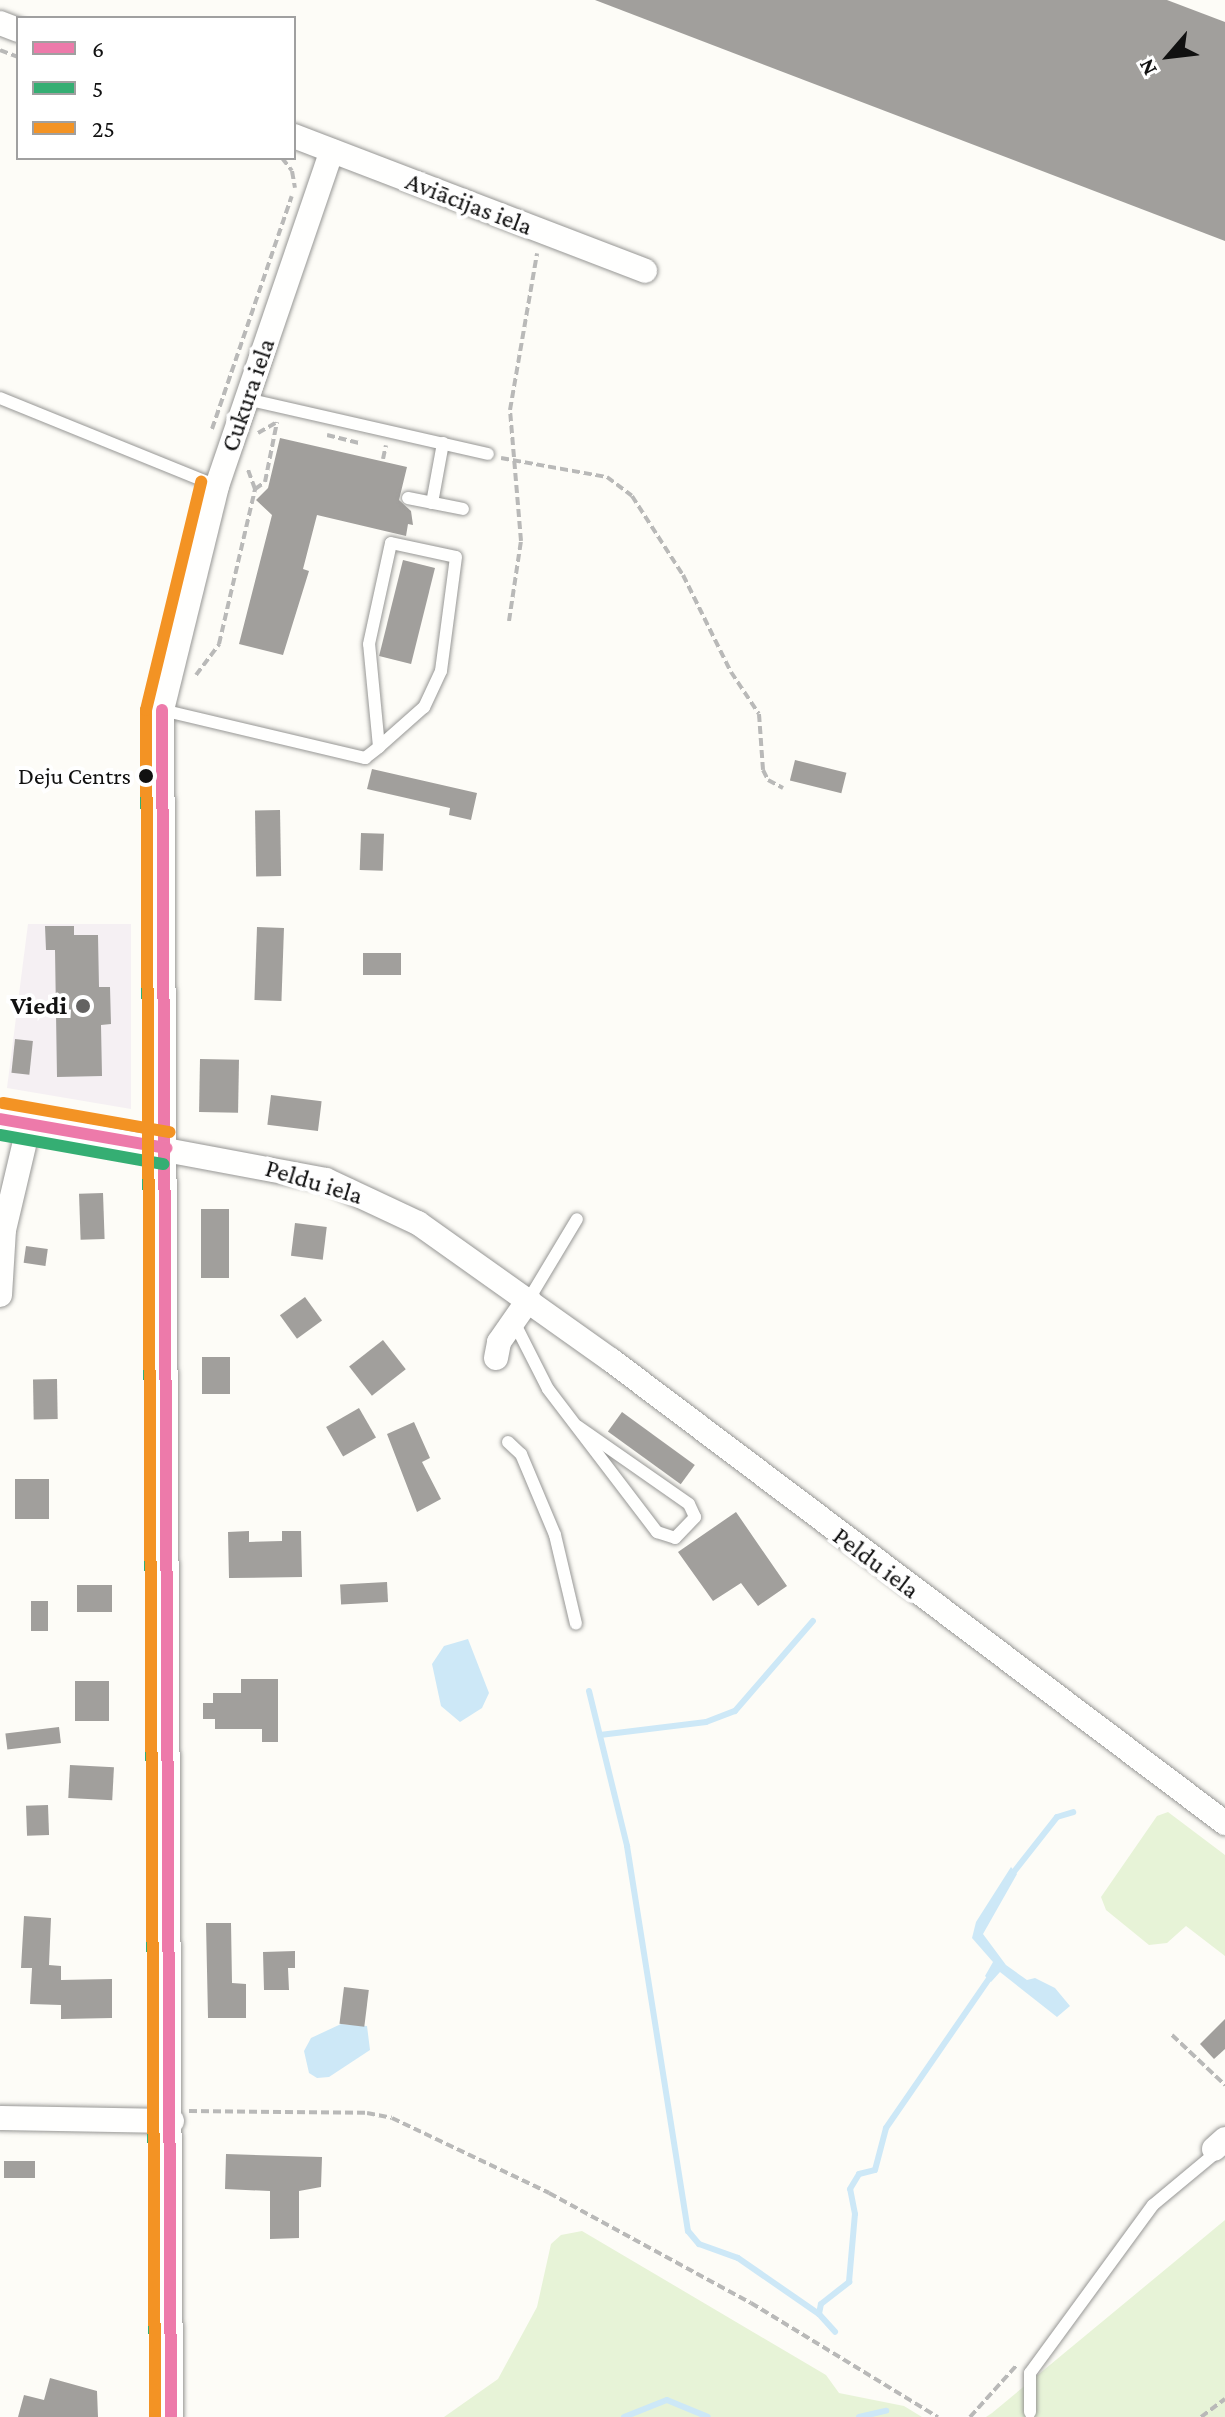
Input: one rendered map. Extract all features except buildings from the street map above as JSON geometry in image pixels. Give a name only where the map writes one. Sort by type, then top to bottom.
[{"type":"street","name":"Aviācijas iela","points":[[296,137],[645,271]]},
{"type":"street","name":"Cukura iela","points":[[171,2417],[179,2116],[162,710],[217,486],[332,151]]},
{"type":"street","name":"Peldu iela","points":[[0,1119],[292,1172],[358,1191],[463,1250],[1225,1823]]},
{"type":"street","points":[[0,1295],[4,1230],[29,1124]]},
{"type":"street","points":[[496,1358],[529,1299]]},
{"type":"street","points":[[0,2118],[179,2116]]},
{"type":"lane","points":[[0,398],[217,486]]},
{"type":"lane","points":[[246,399],[488,454]]},
{"type":"lane","points":[[432,503],[443,443]]},
{"type":"lane","points":[[408,498],[463,509]]},
{"type":"lane","points":[[162,710],[365,758],[379,747],[424,707],[441,671],[456,557],[391,543],[369,644],[379,747]]},
{"type":"lane","points":[[529,1299],[577,1219]]},
{"type":"lane","points":[[514,1322],[548,1389],[657,1532],[675,1538],[695,1517],[689,1504],[577,1426]]},
{"type":"lane","points":[[508,1442],[526,1464],[555,1535],[576,1624]]},
{"type":"lane","points":[[1030,2412],[1030,2373],[1153,2205],[1221,2147]]},
{"type":"path","points":[[211,434],[295,191],[292,171],[284,160]]},
{"type":"path","points":[[509,621],[521,541],[510,460],[510,410],[541,231]]},
{"type":"path","points":[[254,439],[277,422],[287,420]]},
{"type":"path","points":[[255,489],[265,482],[277,422]]},
{"type":"path","points":[[320,427],[347,444],[371,438],[399,445]]},
{"type":"path","points":[[383,459],[386,442]]},
{"type":"path","points":[[488,454],[607,477],[632,496],[683,575],[731,672],[759,714],[763,770],[768,780],[783,788]]},
{"type":"path","points":[[196,675],[219,644],[255,489],[247,458]]},
{"type":"path","points":[[1172,2035],[1224,2081]]},
{"type":"path","points":[[179,2116],[367,2113],[392,2118],[549,2193],[670,2259],[938,2417]]},
{"type":"path","points":[[970,2417],[1008,2370],[1018,2365],[1030,2373]]},
{"type":"path","points":[[1201,2417],[1225,2399]]},
{"type":"shaded area","points":[[28,924],[131,924],[131,1109],[7,1088]]},
{"type":"green space","points":[[1168,1812],[1225,1855],[1225,1956],[1186,1926],[1167,1943],[1149,1945],[1106,1910],[1101,1897],[1157,1816]]},
{"type":"green space","points":[[1225,2220],[1225,2417],[986,2417],[992,2413]]},
{"type":"green space","points":[[582,2231],[826,2375],[839,2393],[904,2406],[922,2417],[444,2417],[498,2379],[537,2307],[551,2244],[561,2235]]},
{"type":"water","points":[[468,1639],[489,1693],[482,1708],[460,1722],[441,1706],[432,1664],[444,1646]]},
{"type":"water","points":[[1011,1867],[1017,1874],[983,1934],[1006,1965],[1027,1980],[1035,1978],[1055,1988],[1070,2006],[1057,2017],[1000,1972],[991,1982],[985,1976],[993,1962],[972,1938],[976,1922]]},
{"type":"water","points":[[341,2024],[367,2026],[370,2050],[329,2077],[317,2078],[309,2073],[304,2051],[311,2038]]},
{"type":"waterway","points":[[600,1735],[706,1722],[735,1711],[813,1621]]},
{"type":"waterway","points":[[589,1691],[627,1846],[688,2231],[699,2244],[738,2258],[819,2314],[835,2332]]},
{"type":"waterway","points":[[1013,1873],[1057,1817],[1073,1812]]},
{"type":"waterway","points":[[819,2314],[821,2304],[849,2282],[855,2214],[850,2189],[859,2174],[875,2170],[886,2128],[993,1973]]},
{"type":"waterway","points":[[624,2417],[667,2400],[708,2417]]},
{"type":"waterway","points":[[859,2417],[886,2411]]},
{"type":"transit line","name":"25","points":[[155,2417],[146,710],[201,482]]},
{"type":"transit line","name":"5","points":[[146,710],[155,2417]]},
{"type":"transit line","name":"6","points":[[162,710],[171,2417]]},
{"type":"transit line","name":"25","points":[[3,1103],[169,1132]]},
{"type":"transit line","name":"6","points":[[0,1119],[166,1148]]},
{"type":"transit line","name":"5","points":[[0,1135],[163,1164]]},
{"type":"place","name":"Deju Centrs","points":[[146,776]]},
{"type":"place","name":"Viedi","points":[[83,1006]]}]
